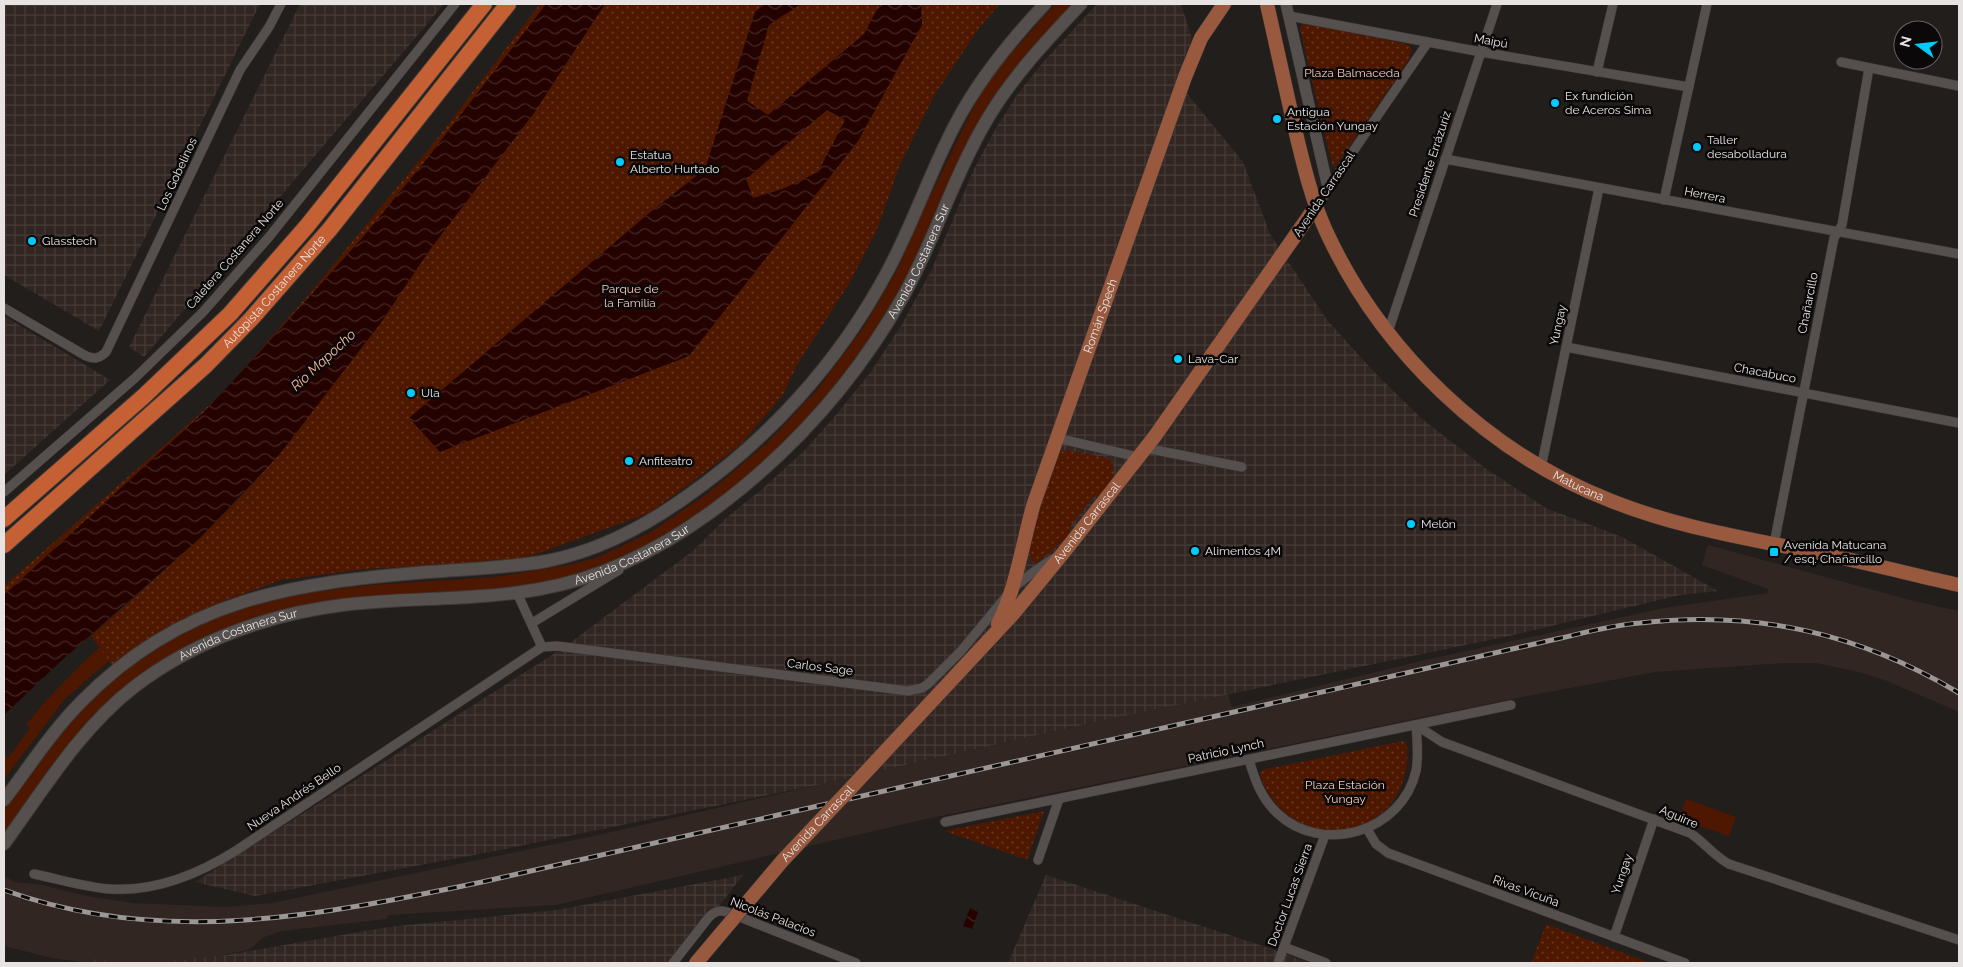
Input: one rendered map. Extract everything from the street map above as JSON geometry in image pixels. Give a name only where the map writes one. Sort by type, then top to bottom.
[{"type":"highway","name":"Autopista Costanera Norte","points":[[4,519],[144,396],[230,314],[307,226],[484,4]]},
{"type":"highway","name":"Autopista Costanera Norte","points":[[4,545],[199,372],[252,318],[330,229],[508,4]]},
{"type":"main road","name":"Avenida Costanera Sur","points":[[4,800],[62,722],[98,685],[132,657],[155,642],[213,612],[256,596],[328,581],[523,564],[566,556],[587,550],[623,535],[663,512],[704,484],[745,451],[784,414],[842,345],[890,267],[948,138],[966,105],[1004,51],[1045,4]]},
{"type":"main road","name":"Avenida Costanera Sur","points":[[4,844],[80,740],[118,700],[167,664],[221,637],[269,620],[326,608],[518,592],[582,579],[639,557],[695,523],[753,479],[794,441],[835,395],[874,342],[908,288],[964,164],[986,122],[1010,85],[1036,52],[1081,4]]},
{"type":"main road","name":"Román Spech","points":[[993,634],[1013,588],[1019,557],[1034,503],[1188,69],[1205,31],[1224,4]]},
{"type":"main road","name":"Matucana","points":[[1267,4],[1299,148],[1316,206],[1334,248],[1357,287],[1388,332],[1437,388],[1490,432],[1541,468],[1604,498],[1658,518],[1701,529],[1959,585]]},
{"type":"main road","name":"Avenida Carrascal","points":[[696,963],[783,860],[993,634],[1030,583],[1064,552],[1142,452],[1316,206]]},
{"type":"main road","points":[[1019,557],[1021,572],[1030,583]]},
{"type":"street","name":"Los Gobelinos","points":[[4,308],[86,356],[94,359],[101,357],[111,346],[240,70],[269,27],[281,4]]},
{"type":"street","name":"Caletera Costanera Norte","points":[[4,492],[134,378],[203,312],[269,237],[455,4]]},
{"type":"street","points":[[1286,4],[1328,188]]},
{"type":"street","name":"Presidente Errázuriz","points":[[1388,332],[1497,4]]},
{"type":"street","points":[[1597,72],[1613,4]]},
{"type":"street","points":[[1664,200],[1707,4]]},
{"type":"street","name":"Maipú","points":[[1289,16],[1480,52],[1689,87]]},
{"type":"street","name":"Avenida Carrascal","points":[[1316,206],[1428,42]]},
{"type":"street","points":[[1841,62],[1959,86]]},
{"type":"street","name":"Chañarcillo","points":[[1774,544],[1834,238],[1842,225],[1869,68]]},
{"type":"street","name":"Herrera","points":[[1445,159],[1959,254]]},
{"type":"street","name":"Yungay","points":[[1541,468],[1599,188]]},
{"type":"street","name":"Chacabuco","points":[[1566,347],[1959,424]]},
{"type":"street","points":[[1057,438],[1242,467]]},
{"type":"street","points":[[532,623],[639,557]]},
{"type":"street","name":"Carlos Sage","points":[[542,647],[558,646],[914,691],[928,684],[952,660],[1013,588],[1030,583]]},
{"type":"street","points":[[518,592],[542,647]]},
{"type":"street","name":"Nueva Andrés Bello","points":[[34,874],[96,888],[126,889],[142,888],[176,880],[206,868],[237,850],[542,647]]},
{"type":"street","name":"Patricio Lynch","points":[[945,822],[1511,705]]},
{"type":"street","points":[[1249,760],[1261,793],[1278,814],[1305,830],[1326,835],[1346,835],[1367,829],[1381,821],[1394,810],[1410,787],[1417,762],[1416,725]]},
{"type":"street","name":"Aguirre","points":[[1416,725],[1442,742],[1690,833],[1729,864],[1959,940]]},
{"type":"street","points":[[1038,860],[1059,799]]},
{"type":"street","name":"Yungay","points":[[1614,937],[1654,819]]},
{"type":"street","name":"Rivas Vicuña","points":[[1367,829],[1376,844],[1388,853],[1685,963]]},
{"type":"street","name":"Doctor Lucas Sierra","points":[[1278,963],[1326,835]]},
{"type":"street","name":"Nicolás Palacios","points":[[673,963],[709,917],[720,910],[856,963]]},
{"type":"street","points":[[1284,948],[1326,963]]},
{"type":"shaded area","points":[[4,4],[260,4],[99,331],[4,275]]},
{"type":"shaded area","points":[[300,4],[444,4],[144,357],[129,347]]},
{"type":"shaded area","points":[[1097,4],[1181,4],[1192,39],[1176,80],[1243,162],[1270,234],[1327,320],[1376,374],[1421,418],[1485,468],[1546,508],[1622,537],[1718,591],[1680,595],[1509,636],[1104,720],[822,784],[490,852],[255,896],[195,882],[563,648],[694,550],[726,518],[761,490],[805,450],[870,373],[902,324],[931,271],[974,169],[996,128],[1019,92],[1045,60]]},
{"type":"shaded area","points":[[4,316],[110,380],[4,475]]},
{"type":"shaded area","points":[[1708,545],[1914,601],[1959,611],[1959,712],[1887,681],[1859,672],[1816,663],[1782,663],[1655,672],[1517,698],[926,819],[556,905],[388,915],[387,919],[281,931],[262,938],[248,950],[178,963],[88,963],[52,958],[4,946],[4,876],[15,882],[42,885],[86,896],[133,903],[226,907],[272,903],[598,835],[1227,692],[1232,707],[1425,660],[1664,608],[1768,593],[1768,589],[1702,565]]},
{"type":"shaded area","points":[[743,875],[675,963],[88,963],[91,959],[116,962],[163,962],[226,955],[388,927],[557,910]]},
{"type":"shaded area","points":[[1046,875],[1269,948],[1309,963],[1008,963]]},
{"type":"green space","name":"Parque de la Familia","points":[[540,4],[1000,4],[979,28],[934,96],[900,165],[876,232],[849,284],[797,365],[783,395],[740,445],[649,513],[534,555],[506,561],[366,569],[281,580],[213,605],[160,633],[113,666],[91,636],[222,516],[271,464],[293,436],[4,710],[4,586],[221,395],[310,293],[440,135]]},
{"type":"green space","points":[[1055,4],[1076,4],[1000,91],[923,250],[880,329],[844,381],[784,449],[729,495],[659,542],[593,574],[521,589],[253,619],[196,641],[160,661],[127,685],[95,713],[56,761],[4,834],[4,809],[57,735],[86,703],[123,672],[178,635],[214,619],[254,605],[297,594],[371,585],[495,577],[568,565],[596,558],[651,532],[707,494],[768,442],[817,390],[864,327],[896,272],[925,207],[981,92],[1005,60]]},
{"type":"green space","name":"Plaza Balmaceda","points":[[1304,23],[1407,44],[1412,49],[1408,61],[1335,167],[1333,167],[1329,152],[1300,28]]},
{"type":"green space","points":[[1067,450],[1108,458],[1113,464],[1114,477],[1101,496],[1093,497],[1070,527],[1071,534],[1036,564],[1033,563],[1030,555],[1028,540],[1058,455],[1060,452]]},
{"type":"green space","points":[[112,636],[121,652],[64,700],[4,779],[4,752],[8,758],[30,728],[26,725],[46,701]]},
{"type":"green space","name":"Plaza Estación Yungay","points":[[1403,741],[1407,745],[1404,777],[1392,802],[1372,820],[1348,829],[1323,830],[1298,822],[1276,803],[1260,775],[1262,770]]},
{"type":"green space","points":[[1686,799],[1736,817],[1729,836],[1679,819]]},
{"type":"green space","points":[[1044,811],[1027,860],[944,831]]},
{"type":"green space","points":[[1546,924],[1650,963],[1531,963]]},
{"type":"water","name":"Río Mapocho","points":[[546,4],[605,4],[534,113],[429,251],[380,324],[279,455],[200,538],[60,662],[4,715],[4,595],[204,412],[257,355],[363,237],[426,160]]},
{"type":"water","points":[[765,4],[801,4],[769,25],[747,101],[768,115],[864,34],[880,4],[921,4],[922,25],[858,141],[689,356],[440,452],[409,418],[648,214],[705,169],[755,12]],"holes":[[[827,110],[845,120],[818,172],[785,188],[753,198],[746,179]]]},
{"type":"water","points":[[970,908],[978,912],[972,929],[963,926]]},
{"type":"railway","points":[[4,890],[64,908],[123,918],[183,922],[243,920],[362,905],[482,882],[1590,631],[1630,624],[1683,620],[1725,620],[1766,624],[1806,631],[1845,641],[1883,655],[1921,672],[1959,693]]},
{"type":"place","name":"Ex fundición de Aceros Sima","points":[[1555,103]]},
{"type":"place","name":"Antigua Estación Yungay","points":[[1277,119]]},
{"type":"place","name":"Taller desabolladura","points":[[1697,147]]},
{"type":"place","name":"Estatua Alberto Hurtado","points":[[620,162]]},
{"type":"place","name":"Glasstech","points":[[32,241]]},
{"type":"place","name":"Lava-Car","points":[[1178,359]]},
{"type":"place","name":"Ula","points":[[411,393]]},
{"type":"place","name":"Anfiteatro","points":[[629,461]]},
{"type":"place","name":"Melón","points":[[1411,524]]},
{"type":"place","name":"Alimentos 4M","points":[[1195,551]]},
{"type":"place","name":"Avenida Matucana / esq. Chañarcillo","points":[[1774,552]]}]
